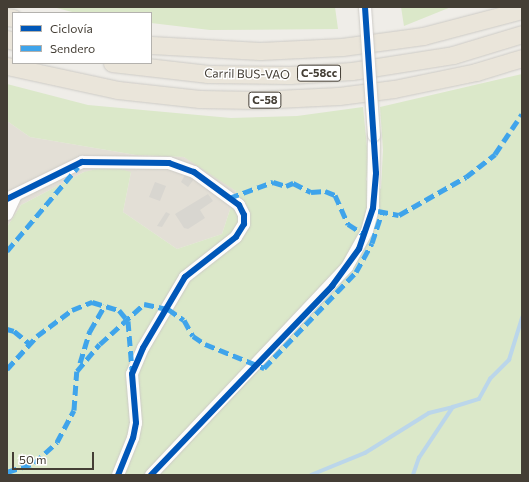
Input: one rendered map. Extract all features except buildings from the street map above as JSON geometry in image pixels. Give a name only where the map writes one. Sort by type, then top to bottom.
[{"type":"highway","points":[[152,45],[260,51],[342,47],[423,36],[522,10]]},
{"type":"highway","name":"Carril BUS-VAO","points":[[121,64],[208,74],[290,75],[359,70],[453,55],[522,34]]},
{"type":"highway","name":"C-58","points":[[7,66],[118,90],[200,99],[256,100],[339,96],[394,89],[476,72],[522,58]]},
{"type":"street","points":[[151,475],[332,286],[359,249],[373,208],[374,136],[365,7]]},
{"type":"street","points":[[7,214],[12,197],[82,162],[169,163],[194,172],[239,205],[244,215],[244,224],[236,237],[185,277],[143,348],[132,374],[134,431],[118,475]]},
{"type":"shaded area","points":[[7,121],[30,137],[136,155],[184,157],[197,163],[236,191],[222,234],[177,249],[123,212],[131,172],[84,172],[21,205],[7,227]]},
{"type":"green space","points":[[53,7],[335,7],[338,29],[210,30],[152,23],[152,12],[72,12]]},
{"type":"green space","points":[[401,7],[451,7],[404,26]]},
{"type":"green space","points":[[522,74],[522,475],[7,475],[7,227],[21,205],[84,172],[110,166],[131,172],[123,212],[177,249],[222,234],[236,191],[184,157],[136,155],[30,137],[7,121],[7,84],[88,105],[231,118],[297,116],[363,107],[369,167],[366,180],[381,189],[383,150],[380,107]]},
{"type":"waterway","points":[[413,475],[419,458],[453,407],[479,399],[490,379],[509,360],[522,318]]},
{"type":"waterway","points":[[311,475],[365,453],[429,413],[453,407]]},
{"type":"marked path","points":[[378,211],[399,215],[466,177],[495,154],[522,114]]},
{"type":"marked path","points":[[7,251],[78,167]]},
{"type":"marked path","points":[[229,198],[273,182],[286,186],[293,183],[311,192],[325,191],[335,195],[348,224],[365,235]]},
{"type":"marked path","points":[[7,472],[34,463],[57,442],[74,410],[77,371],[100,344],[144,304],[168,309],[184,320],[193,336],[205,344],[264,368],[356,272],[372,243],[382,212]]},
{"type":"marked path","points":[[7,369],[37,336],[72,310],[92,302],[119,310],[128,321],[132,370]]},
{"type":"marked path","points":[[80,363],[90,331],[105,305]]},
{"type":"marked path","points":[[7,329],[14,331],[30,344]]},
{"type":"cycle path","points":[[151,475],[332,286],[359,249],[373,208],[376,173],[365,7]]},
{"type":"cycle path","points":[[7,199],[82,162],[169,163],[194,172],[239,205],[244,215],[244,224],[236,237],[185,277],[143,348],[132,374],[136,423],[133,438],[118,475]]}]
